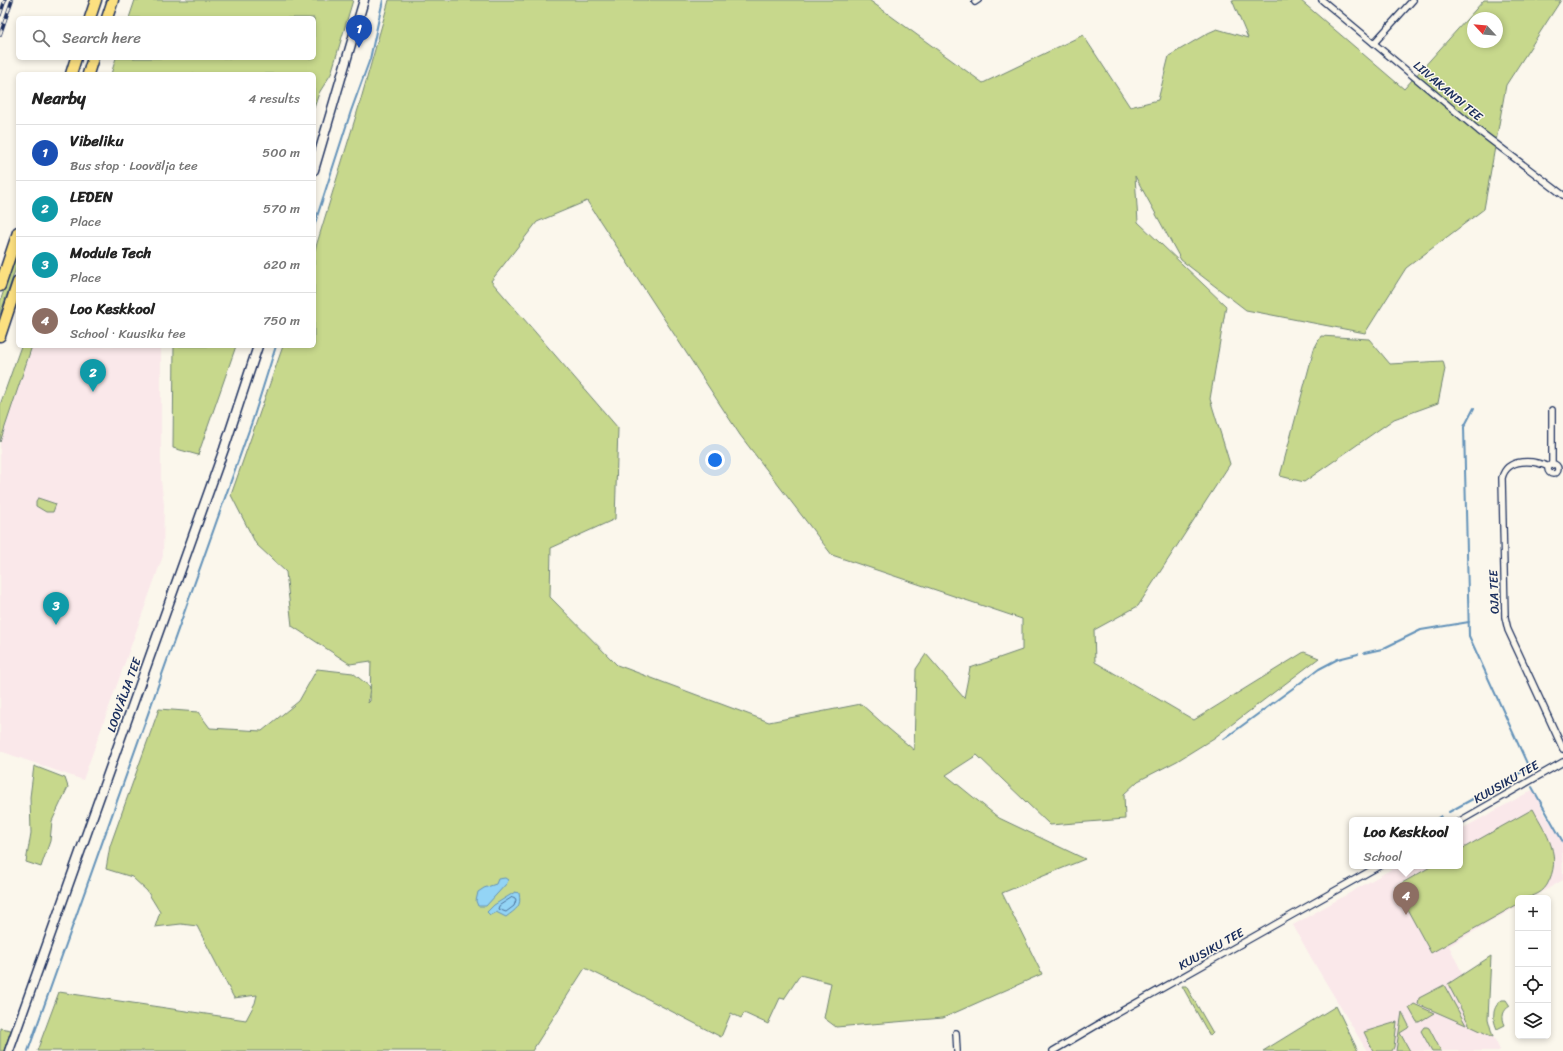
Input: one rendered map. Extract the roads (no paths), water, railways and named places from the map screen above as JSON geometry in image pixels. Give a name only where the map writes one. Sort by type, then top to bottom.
[{"type":"highway","points":[[91,16],[96,0]]},
{"type":"highway","points":[[108,16],[113,0]]},
{"type":"highway","points":[[72,72],[75,60]]},
{"type":"highway","points":[[89,72],[92,60]]},
{"type":"highway","points":[[0,286],[16,238]]},
{"type":"highway","points":[[0,336],[16,288]]},
{"type":"street","points":[[316,163],[364,0]]},
{"type":"street","name":"LIIVAKANDI TEE","points":[[1322,0],[1479,132],[1563,195]]},
{"type":"street","points":[[1374,43],[1413,0]]},
{"type":"street","name":"LOOVÄLJA TEE","points":[[9,1051],[224,449],[257,348]]},
{"type":"street","name":"OJA TEE","points":[[1552,410],[1551,466],[1540,463],[1521,462],[1510,466],[1503,473],[1505,618],[1508,630],[1563,749]]},
{"type":"street","name":"KUUSIKU TEE","points":[[1463,819],[1563,762]]},
{"type":"street","name":"KUUSIKU TEE","points":[[1054,1051],[1104,1021],[1374,869]]},
{"type":"street","points":[[956,1033],[957,1051]]},
{"type":"water","points":[[505,878],[508,880],[507,883],[486,906],[478,906],[476,901],[478,892],[484,888],[496,884],[498,879]]},
{"type":"water","points":[[515,892],[519,893],[519,905],[506,917],[496,912],[490,915],[487,912],[494,905]]},
{"type":"waterway","points":[[316,220],[351,111],[370,59],[383,0]]},
{"type":"waterway","points":[[28,1051],[253,419],[275,348]]},
{"type":"waterway","points":[[1474,408],[1464,427],[1469,636],[1530,770]]},
{"type":"waterway","points":[[1364,653],[1382,649],[1421,630],[1469,622]]},
{"type":"waterway","points":[[1224,739],[1319,669],[1338,659],[1358,654]]},
{"type":"waterway","points":[[1449,812],[1529,768]]},
{"type":"waterway","points":[[1532,787],[1563,842]]},
{"type":"railway","points":[[0,15],[5,0]]},
{"type":"railway","points":[[0,35],[12,0]]},
{"type":"place","name":"Vibeliku","points":[[359,48]]},
{"type":"place","name":"LEDEN","points":[[93,392]]},
{"type":"place","name":"Module Tech","points":[[56,625]]},
{"type":"place","name":"Loo Keskkool","points":[[1406,915]]}]
